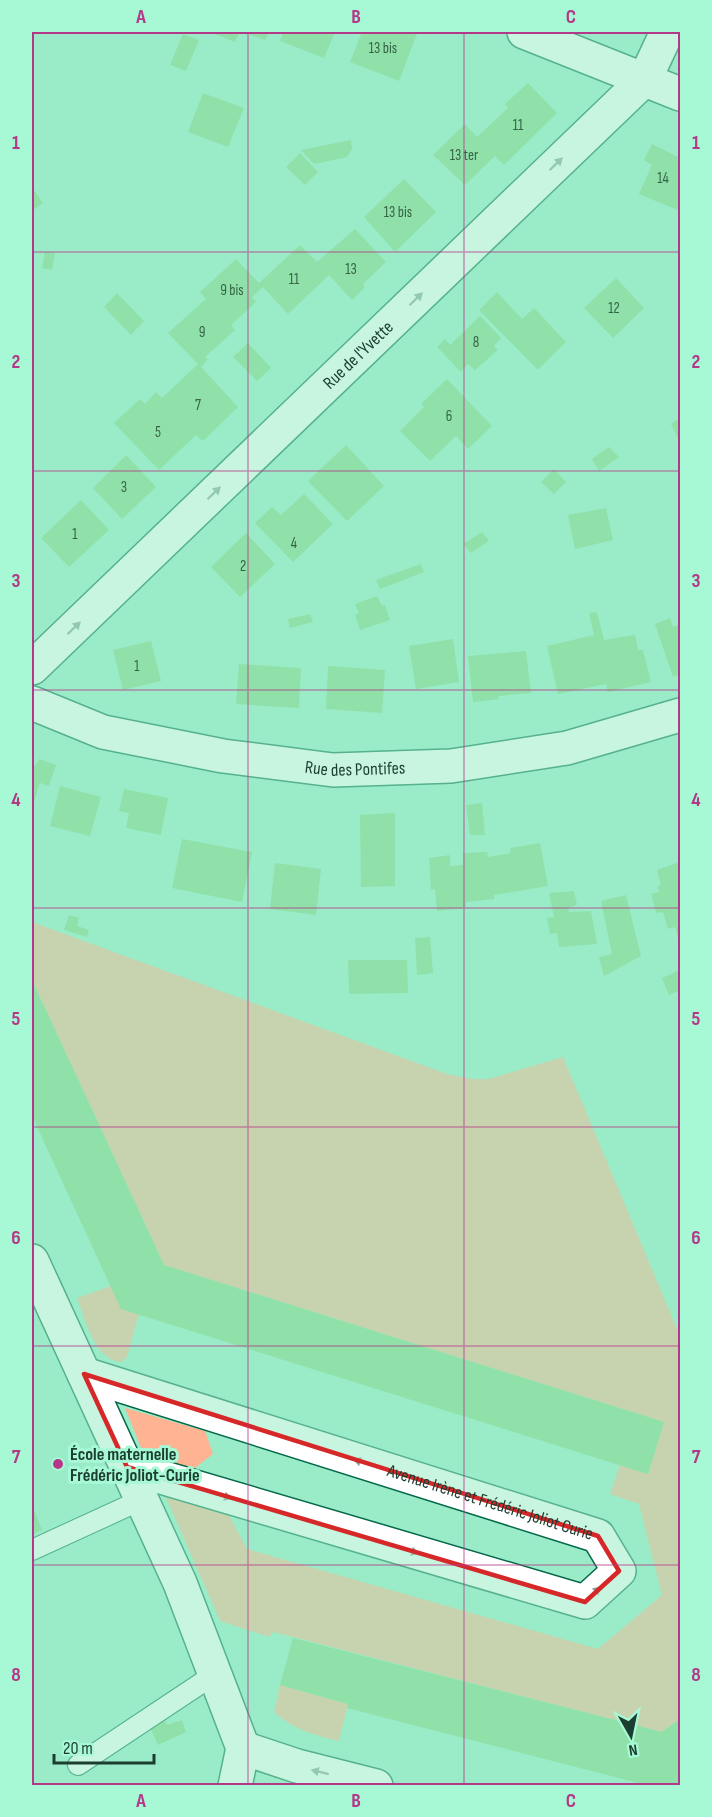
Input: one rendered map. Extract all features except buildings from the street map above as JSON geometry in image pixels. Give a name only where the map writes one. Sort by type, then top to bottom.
[{"type":"street","points":[[524,32],[681,94]]},
{"type":"street","name":"Rue de l'Yvette","points":[[32,668],[645,79],[667,32]]},
{"type":"street","name":"Rue des Pontifes","points":[[32,703],[103,732],[223,756],[333,770],[451,766],[567,748],[681,715]]},
{"type":"street","points":[[32,1261],[180,1583],[243,1748],[235,1785]]},
{"type":"street","name":"Avenue Irène et Frédéric Joliot Curie","points":[[84,1374],[598,1536],[619,1571],[585,1602],[127,1467]]},
{"type":"street","points":[[243,1748],[297,1766],[376,1785]]},
{"type":"lane","points":[[32,1550],[141,1500]]},
{"type":"lane","points":[[78,1765],[215,1674]]},
{"type":"highlighted area","points":[[84,1374],[598,1536],[619,1571],[585,1602],[127,1467]]},
{"type":"shaded area","points":[[32,922],[447,1074],[473,1079],[489,1079],[563,1057],[680,1336],[680,1719],[662,1732],[273,1632],[269,1637],[220,1621],[164,1493],[228,1513],[247,1549],[598,1649],[662,1595],[639,1504],[610,1494],[620,1465],[648,1474],[664,1422],[164,1265],[32,980]]},
{"type":"shaded area","points":[[111,1286],[139,1314],[127,1357],[121,1362],[104,1355],[98,1347],[92,1338],[77,1298]]},
{"type":"shaded area","points":[[125,1408],[205,1431],[213,1454],[192,1470],[144,1455]]},
{"type":"shaded area","points":[[280,1685],[348,1704],[339,1741],[297,1728],[274,1712]]},
{"type":"place","name":"École maternelle Frédéric Joliot-Curie","points":[[58,1464]]}]
